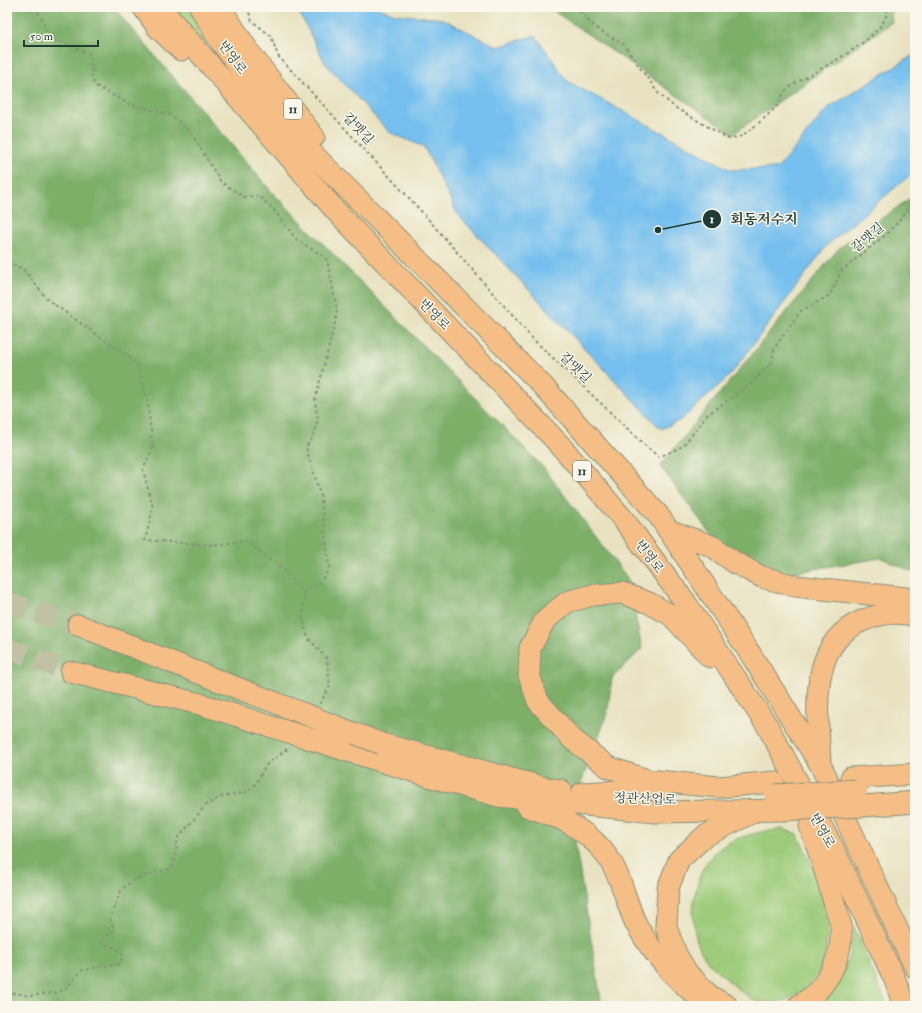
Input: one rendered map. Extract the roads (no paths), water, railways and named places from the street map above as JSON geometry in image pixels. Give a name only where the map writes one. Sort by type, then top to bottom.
[{"type":"highway","name":"번영로","points":[[143,7],[158,28],[302,172],[565,450],[623,519],[682,597],[768,727],[781,792],[833,848],[895,980],[904,1006]]},
{"type":"highway","name":"번영로","points":[[160,7],[302,172]]},
{"type":"highway","name":"번영로","points":[[200,7],[216,35],[257,91],[302,143],[542,385],[659,516],[753,658],[820,764],[915,967]]},
{"type":"highway","name":"번영로","points":[[220,7],[249,52],[369,209]]},
{"type":"highway","points":[[668,530],[712,546],[734,562],[762,577],[795,586],[915,599]]},
{"type":"highway","points":[[750,700],[672,615],[648,603],[622,593],[593,595],[567,602],[545,620],[530,648],[529,675],[538,701],[571,738],[608,767],[647,780],[781,792],[857,791],[915,802]]},
{"type":"highway","points":[[820,764],[818,686],[823,662],[836,640],[856,623],[879,614],[905,613],[915,616]]},
{"type":"highway","name":"정관산업로","points":[[78,625],[382,744],[542,787],[582,793],[653,800],[781,792]]},
{"type":"highway","name":"정관산업로","points":[[70,672],[200,704],[435,778],[498,796],[655,812],[758,810],[781,792]]},
{"type":"highway","points":[[781,792],[857,791],[912,776]]},
{"type":"highway","points":[[582,793],[719,787]]},
{"type":"highway","points":[[781,792],[832,892],[841,926],[836,965],[825,982],[810,999],[798,1006]]},
{"type":"highway","points":[[498,796],[552,814],[585,833],[609,859],[636,923],[652,948],[672,973],[712,1006]]},
{"type":"highway","points":[[727,1006],[710,996],[688,974],[677,956],[666,927],[668,888],[679,860],[705,836],[758,810]]},
{"type":"water","points":[[375,7],[395,14],[443,19],[498,47],[535,35],[567,81],[731,170],[778,168],[828,108],[915,54],[915,171],[828,244],[731,374],[681,420],[661,429],[458,215],[424,147],[389,132],[325,63],[297,8]]},
{"type":"tunnel","points":[[7,603],[78,625]]},
{"type":"tunnel","points":[[7,648],[71,672]]},
{"type":"place","name":"회동저수지","points":[[658,230]]}]
